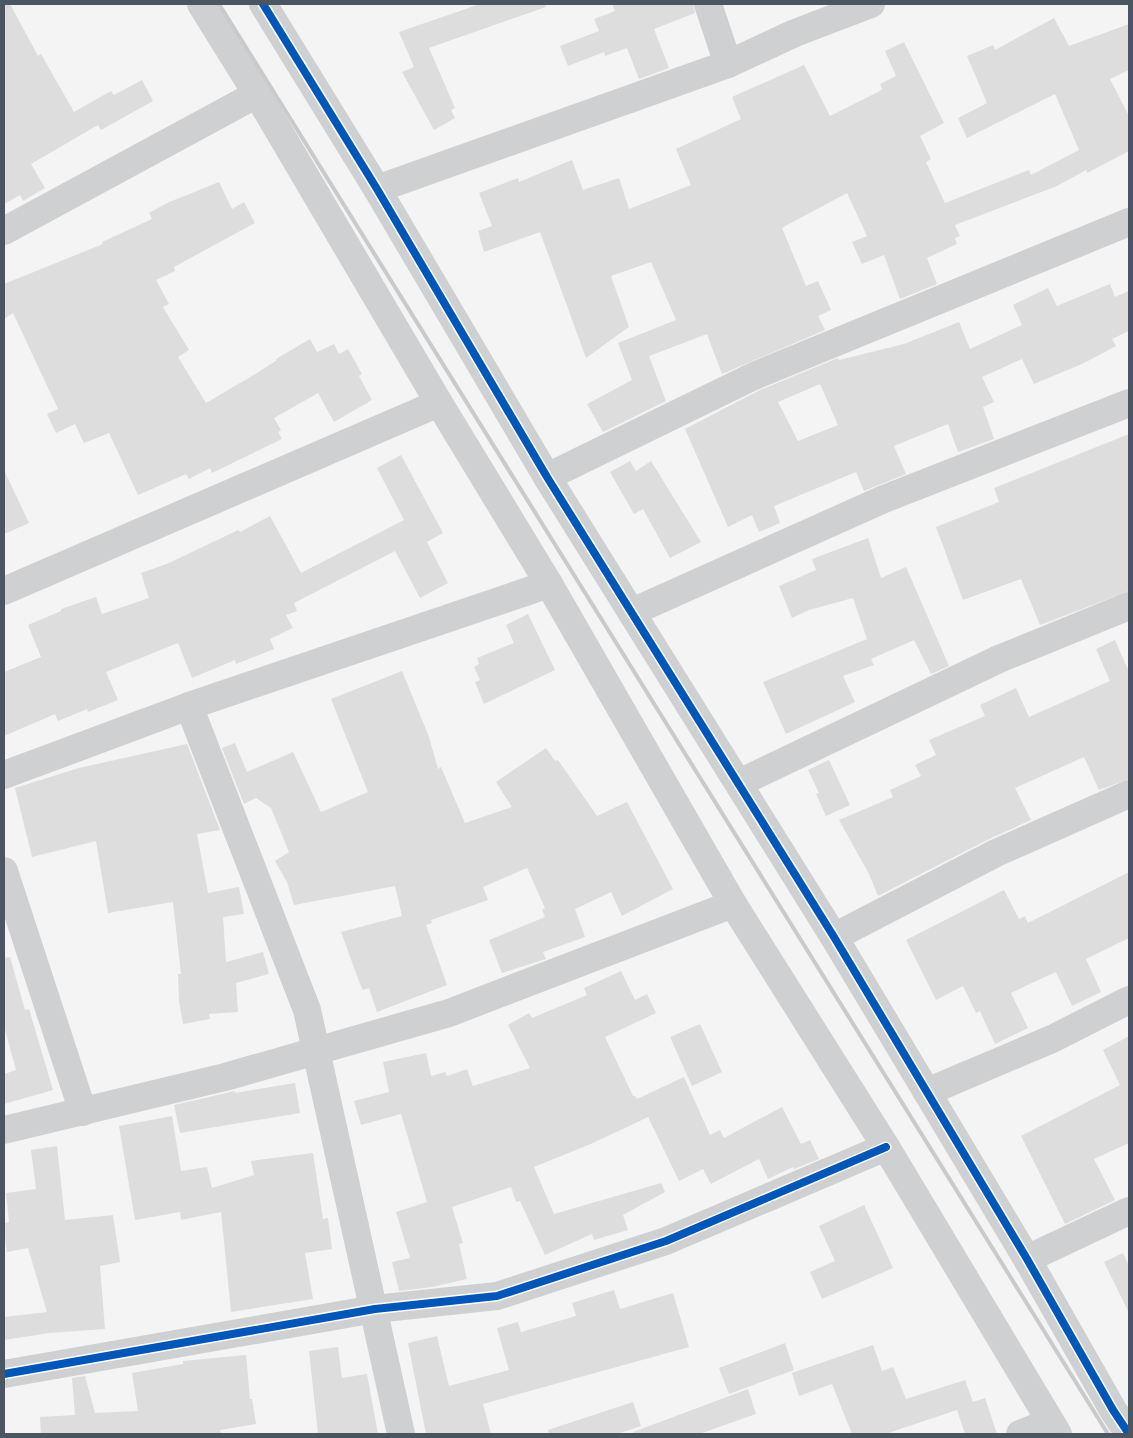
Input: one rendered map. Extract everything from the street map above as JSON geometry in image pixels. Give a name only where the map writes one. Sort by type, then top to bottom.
[{"type":"street","points":[[201,4],[258,94],[439,403],[549,584],[733,904],[886,1147],[1054,1428],[1020,1434]]},
{"type":"street","points":[[263,4],[377,190],[547,477],[834,937],[1027,1259],[1121,1406],[1129,1434]]},
{"type":"street","points":[[708,4],[728,64]]},
{"type":"street","points":[[377,190],[728,64],[795,34],[871,4]]},
{"type":"street","points":[[4,231],[258,94]]},
{"type":"street","points":[[547,477],[754,376],[1129,222]]},
{"type":"street","points":[[4,590],[439,403]]},
{"type":"street","points":[[632,612],[884,499],[1129,404]]},
{"type":"street","points":[[4,775],[189,706],[549,584]]},
{"type":"street","points":[[738,783],[999,659],[1129,606]]},
{"type":"street","points":[[189,706],[307,1010],[375,1309],[401,1434]]},
{"type":"street","points":[[834,937],[996,853],[1129,794]]},
{"type":"street","points":[[4,871],[83,1112]]},
{"type":"street","points":[[4,1130],[225,1077],[449,1013],[733,904]]},
{"type":"street","points":[[927,1092],[1052,1039],[1129,1000]]},
{"type":"street","points":[[4,1374],[375,1309],[497,1296],[666,1241],[886,1147]]},
{"type":"street","points":[[1027,1259],[1129,1211]]},
{"type":"building","points":[[4,4],[10,4],[38,56],[41,54],[74,112],[111,91],[114,95],[142,80],[153,101],[101,130],[98,125],[31,164],[45,188],[23,201],[20,195],[4,204]]},
{"type":"building","points":[[480,4],[545,4],[546,7],[429,48],[455,108],[451,110],[455,118],[434,130],[402,72],[414,67],[399,32]]},
{"type":"building","points":[[612,4],[693,4],[695,13],[654,29],[669,68],[639,79],[627,48],[605,56],[604,52],[568,66],[560,46],[599,31],[594,19],[615,11]]},
{"type":"building","points":[[1054,18],[1069,46],[1129,24],[1129,70],[1110,79],[1129,116],[1129,151],[1087,173],[1086,170],[1057,186],[955,225],[960,236],[955,238],[957,244],[927,258],[937,284],[900,299],[884,255],[862,264],[852,242],[867,236],[847,193],[782,228],[806,286],[818,281],[831,310],[818,316],[825,330],[722,374],[707,334],[649,356],[666,401],[603,432],[587,404],[632,380],[618,343],[676,320],[651,262],[611,276],[629,327],[586,358],[540,232],[484,252],[478,231],[492,226],[479,193],[518,178],[519,182],[572,160],[583,190],[619,178],[629,209],[691,185],[676,149],[741,119],[732,97],[804,65],[830,116],[878,92],[882,89],[880,84],[896,76],[885,51],[904,42],[944,123],[920,136],[931,159],[926,162],[945,203],[1029,170],[1031,175],[1079,150],[1055,94],[967,138],[958,118],[987,103],[967,56],[993,45],[995,50]]},
{"type":"building","points":[[219,182],[232,209],[244,202],[255,223],[174,267],[175,271],[156,280],[169,304],[163,307],[189,350],[178,357],[206,403],[310,339],[317,352],[334,344],[339,354],[348,349],[362,374],[359,376],[372,400],[334,422],[318,393],[274,418],[281,430],[278,432],[282,439],[212,473],[210,468],[189,479],[186,474],[138,495],[109,433],[84,443],[75,424],[56,433],[47,414],[58,409],[13,313],[4,319],[4,284],[103,244],[102,242],[152,219],[149,213],[167,203]]},
{"type":"building","points":[[1110,284],[1115,297],[1129,291],[1129,331],[1112,339],[1116,346],[1082,364],[1034,384],[1022,359],[982,377],[994,402],[983,407],[994,439],[958,452],[948,424],[894,446],[906,474],[864,491],[856,472],[774,506],[780,523],[759,532],[752,515],[728,527],[685,429],[760,390],[838,358],[839,360],[904,344],[959,322],[970,349],[1022,325],[1013,305],[1048,288],[1057,306]],"holes":[[[820,384],[838,425],[798,441],[778,402]]]},
{"type":"building","points":[[1129,434],[1129,591],[1040,625],[1021,579],[963,600],[936,527],[999,502],[994,488]]},
{"type":"building","points":[[401,455],[443,533],[427,542],[448,583],[420,598],[395,551],[294,603],[297,611],[286,615],[293,628],[270,639],[274,649],[236,664],[235,660],[192,678],[178,643],[106,672],[118,700],[88,712],[87,709],[58,721],[55,714],[4,736],[4,672],[41,657],[28,625],[61,611],[61,609],[96,597],[102,614],[149,598],[141,573],[169,563],[238,530],[240,532],[270,516],[301,573],[404,520],[377,468]]},
{"type":"building","points":[[630,461],[636,471],[651,461],[701,542],[670,558],[643,509],[634,514],[610,472]]},
{"type":"building","points":[[4,470],[29,523],[4,534]]},
{"type":"building","points":[[868,538],[881,578],[906,567],[949,666],[931,674],[914,640],[871,659],[874,665],[843,676],[855,702],[786,734],[763,682],[867,639],[853,598],[809,610],[792,618],[779,586],[816,570],[812,559]]},
{"type":"building","points":[[528,614],[555,670],[484,704],[475,682],[480,680],[474,667],[479,664],[477,658],[514,643],[506,625]]},
{"type":"building","points":[[1115,640],[1129,672],[1129,779],[1099,790],[1084,757],[1015,788],[1031,820],[989,839],[878,896],[869,874],[839,820],[893,797],[890,790],[921,776],[915,765],[936,755],[929,740],[985,716],[980,705],[1016,688],[1029,717],[1110,681],[1096,649]]},
{"type":"building","points":[[402,671],[429,737],[438,769],[441,767],[465,823],[512,807],[496,782],[546,748],[555,761],[558,760],[597,816],[627,802],[673,889],[622,916],[611,892],[575,909],[585,937],[543,952],[546,959],[502,973],[489,940],[545,917],[542,910],[545,908],[527,868],[483,887],[488,900],[431,920],[432,923],[426,925],[447,985],[377,1012],[369,988],[363,990],[360,984],[341,932],[402,916],[395,886],[294,905],[287,882],[275,861],[289,852],[271,808],[256,798],[244,804],[222,748],[235,743],[247,772],[293,752],[321,812],[368,792],[331,699]]},
{"type":"building","points":[[187,744],[220,830],[197,834],[208,893],[239,887],[244,914],[223,917],[226,962],[263,952],[269,974],[236,983],[238,1012],[209,1014],[210,1019],[183,1024],[179,1001],[178,974],[181,974],[173,902],[108,913],[96,841],[32,857],[15,788],[79,768]]},
{"type":"building","points":[[829,760],[850,805],[826,816],[816,794],[819,793],[808,770]]},
{"type":"building","points":[[1129,872],[1129,938],[1086,959],[1101,992],[1072,1006],[1056,972],[1011,993],[1028,1028],[995,1044],[980,1011],[976,1013],[963,986],[936,1000],[906,940],[1004,890],[1019,919],[1025,916],[1028,923]]},
{"type":"building","points":[[10,957],[25,1010],[29,1009],[53,1090],[4,1104],[4,1074],[16,1070],[4,1026],[4,958]]},
{"type":"building","points":[[621,971],[635,1000],[647,994],[656,1013],[605,1037],[633,1096],[637,1099],[684,1077],[710,1135],[720,1130],[724,1138],[782,1107],[801,1144],[810,1140],[819,1159],[794,1169],[793,1167],[768,1179],[759,1159],[711,1184],[703,1169],[679,1181],[648,1117],[593,1143],[534,1167],[554,1214],[661,1183],[665,1192],[623,1215],[628,1230],[594,1240],[592,1234],[545,1255],[520,1201],[516,1202],[511,1187],[452,1207],[463,1243],[459,1244],[467,1279],[432,1287],[399,1291],[392,1262],[410,1258],[396,1212],[427,1202],[401,1114],[361,1125],[354,1101],[389,1092],[383,1062],[426,1053],[431,1076],[445,1072],[447,1076],[467,1069],[473,1086],[530,1068],[508,1025],[529,1013],[532,1018],[587,995],[584,988]]},
{"type":"building","points":[[700,1024],[722,1072],[692,1086],[670,1037]]},
{"type":"building","points":[[1129,1036],[1129,1143],[1094,1159],[1115,1200],[1065,1224],[1021,1136],[1120,1085],[1103,1050]]},
{"type":"building","points":[[295,1083],[300,1113],[180,1133],[174,1105],[235,1091],[235,1093]]},
{"type":"building","points":[[172,1116],[181,1171],[207,1167],[212,1188],[254,1175],[251,1161],[313,1153],[323,1219],[328,1218],[332,1249],[305,1253],[313,1299],[231,1312],[221,1212],[181,1220],[180,1212],[135,1220],[119,1126]]},
{"type":"building","points":[[57,1146],[65,1220],[113,1215],[120,1262],[100,1266],[105,1329],[49,1333],[4,1340],[4,1317],[47,1312],[28,1248],[7,1252],[4,1231],[4,1223],[9,1222],[6,1193],[36,1189],[31,1150]]},
{"type":"building","points":[[864,1205],[893,1268],[822,1299],[810,1272],[835,1261],[819,1226]]},
{"type":"building","points":[[1123,1253],[1129,1266],[1129,1313],[1104,1262]]},
{"type":"building","points":[[614,1290],[620,1309],[673,1293],[689,1347],[483,1404],[491,1434],[426,1434],[408,1343],[437,1336],[449,1386],[509,1370],[497,1328],[518,1322],[521,1332],[576,1316],[572,1303]]},
{"type":"building","points":[[785,1343],[794,1370],[729,1394],[719,1368]]},
{"type":"building","points":[[873,1345],[882,1371],[893,1367],[906,1399],[965,1380],[973,1402],[985,1398],[997,1434],[965,1434],[957,1410],[885,1434],[852,1434],[832,1384],[799,1396],[792,1373]]},
{"type":"building","points":[[338,1347],[342,1378],[367,1374],[378,1434],[318,1434],[309,1351]]},
{"type":"building","points":[[246,1355],[250,1399],[252,1399],[256,1424],[220,1430],[221,1434],[41,1434],[40,1417],[75,1415],[72,1378],[85,1376],[95,1413],[138,1411],[132,1373],[183,1364],[183,1361]]},
{"type":"building","points":[[748,1389],[756,1414],[699,1434],[634,1434],[633,1432]]},
{"type":"building","points":[[633,1402],[641,1426],[617,1434],[549,1434],[548,1430]]},
{"type":"railway","points":[[219,4],[1108,1434]]},
{"type":"cycle path","points":[[263,4],[377,189],[547,477],[834,937],[1027,1259],[1113,1410],[1129,1434]]},
{"type":"cycle path","points":[[4,1374],[375,1309],[497,1296],[666,1241],[886,1147]]}]
